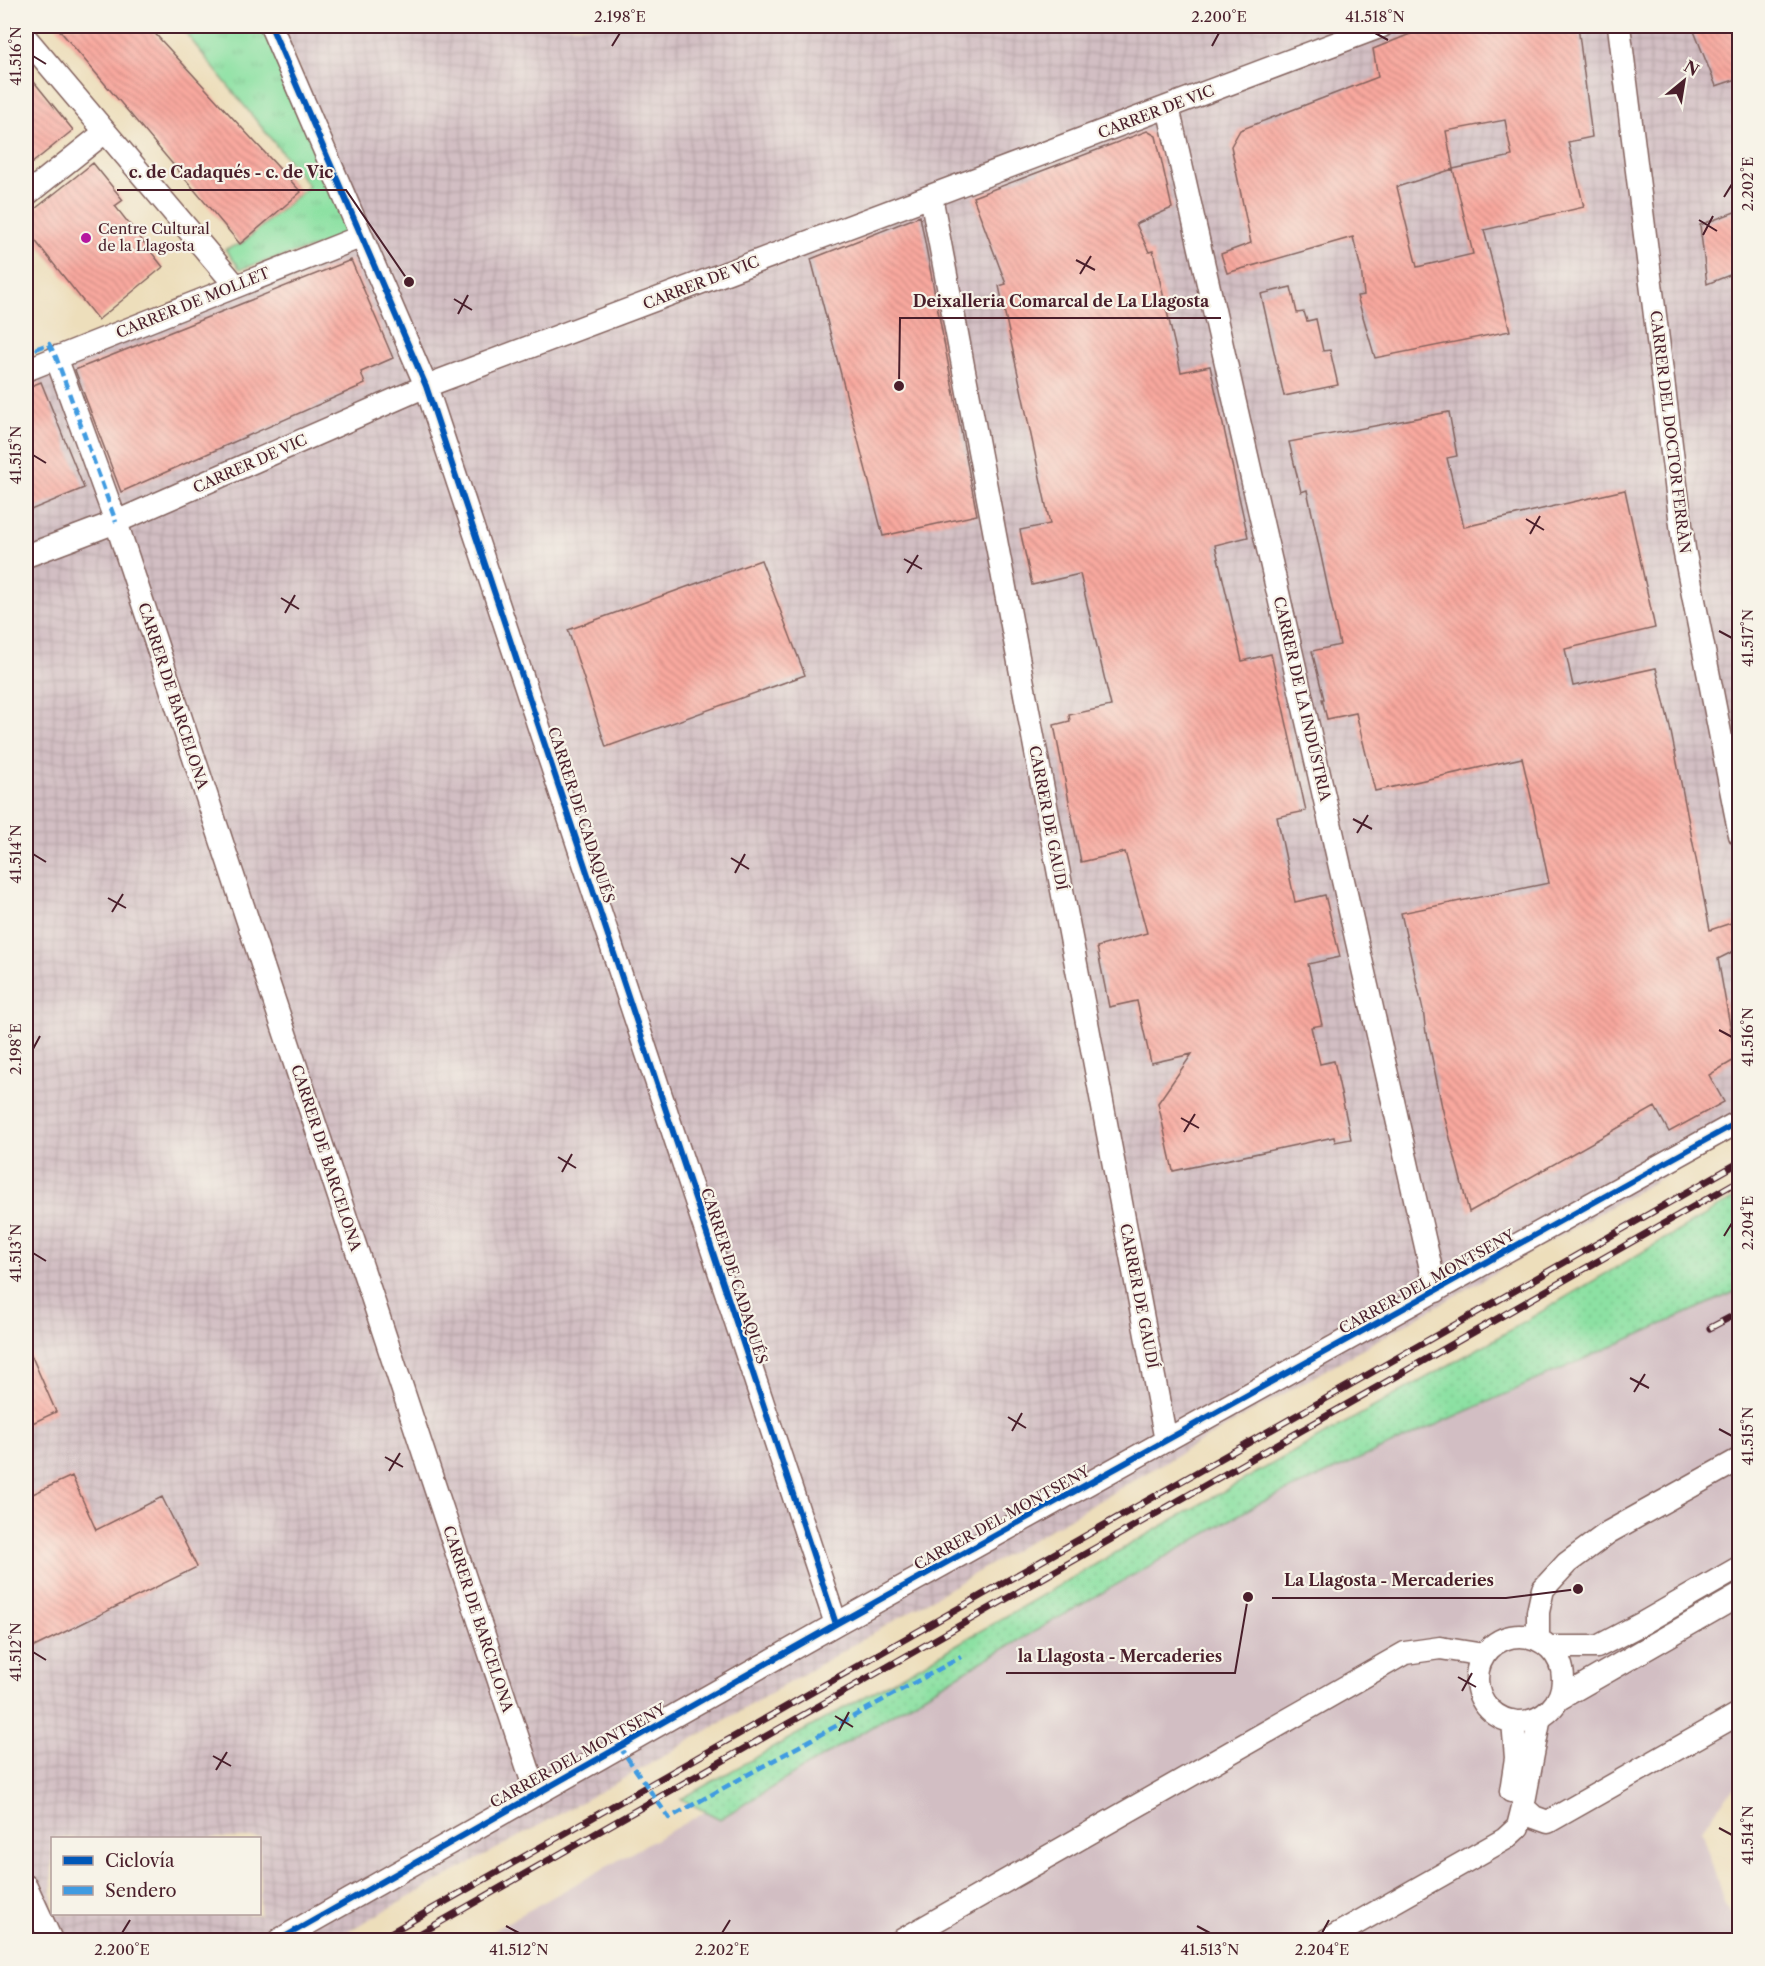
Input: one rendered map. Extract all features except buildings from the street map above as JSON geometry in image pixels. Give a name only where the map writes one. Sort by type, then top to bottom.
[{"type":"street","name":"CARRER DE CADAQUÉS","points":[[270,26],[426,386],[836,1624]]},
{"type":"street","name":"CARRER DE VIC","points":[[26,556],[116,522],[426,386],[1382,26]]},
{"type":"street","name":"CARRER DEL DOCTOR FERRÀN","points":[[1619,26],[1684,549],[1740,835]]},
{"type":"street","points":[[26,38],[236,286]]},
{"type":"street","name":"CARRER DE LA INDÚSTRIA","points":[[1168,107],[1436,1291]]},
{"type":"street","points":[[26,195],[105,132]]},
{"type":"street","name":"CARRER DE GAUDÍ","points":[[931,196],[1166,1441]]},
{"type":"street","name":"CARRER DE MOLLET","points":[[26,370],[360,237]]},
{"type":"street","name":"CARRER DE BARCELONA","points":[[56,357],[116,522],[536,1793]]},
{"type":"street","name":"CARRER DEL MONTSENY","points":[[279,1941],[836,1624],[1740,1121]]},
{"type":"street","points":[[1559,1699],[1563,1686],[1563,1672],[1559,1659],[1544,1643],[1538,1612],[1544,1589],[1567,1563],[1609,1532],[1740,1459]]},
{"type":"street","points":[[1740,1567],[1597,1647],[1544,1643],[1523,1635],[1508,1637],[1495,1644],[1484,1654],[1478,1668],[1477,1683],[1481,1698],[1489,1709],[1513,1721],[1540,1718],[1559,1699],[1740,1595]]},
{"type":"street","points":[[902,1941],[1404,1653],[1440,1648],[1484,1654]]},
{"type":"street","points":[[1523,1808],[1534,1817],[1548,1822],[1740,1713]]},
{"type":"street","points":[[1327,1941],[1505,1839],[1518,1827],[1540,1718]]},
{"type":"street","points":[[1505,1839],[1516,1758],[1513,1721]]},
{"type":"street","points":[[26,1886],[51,1941]]},
{"type":"shaded area","points":[[281,26],[1739,26],[1739,1133],[1170,1459],[650,1764],[332,1940],[26,1940],[26,369],[371,237]]},
{"type":"shaded area","points":[[1739,1290],[1739,1781],[1701,1830],[1725,1905],[1739,1921],[1739,1940],[476,1940],[706,1811],[721,1819],[932,1690],[1256,1505]]},
{"type":"green space","points":[[180,26],[267,26],[356,235],[240,269],[225,249],[241,244],[309,186]]},
{"type":"green space","points":[[1739,1195],[1739,1290],[1256,1505],[932,1690],[720,1819],[681,1799],[1490,1342]]},
{"type":"railway","points":[[378,1940],[1740,1162]]},
{"type":"railway","points":[[409,1940],[1740,1180]]},
{"type":"railway","points":[[1710,1328],[1740,1312]]},
{"type":"marked path","points":[[26,345],[29,351],[49,344],[56,357],[116,522]]},
{"type":"marked path","points":[[619,1746],[669,1818],[961,1657]]},
{"type":"cycle path","points":[[271,26],[426,386],[836,1624]]},
{"type":"cycle path","points":[[279,1940],[836,1624],[1740,1121]]},
{"type":"place","name":"Centre Cultural de la Llagosta","points":[[86,238]]},
{"type":"place","name":"c. de Cadaqués - c. de Vic","points":[[409,282]]},
{"type":"place","name":"Deixalleria Comarcal de La Llagosta","points":[[899,386]]},
{"type":"place","name":"La Llagosta - Mercaderies","points":[[1578,1589]]},
{"type":"place","name":"la Llagosta - Mercaderies","points":[[1248,1597]]}]
